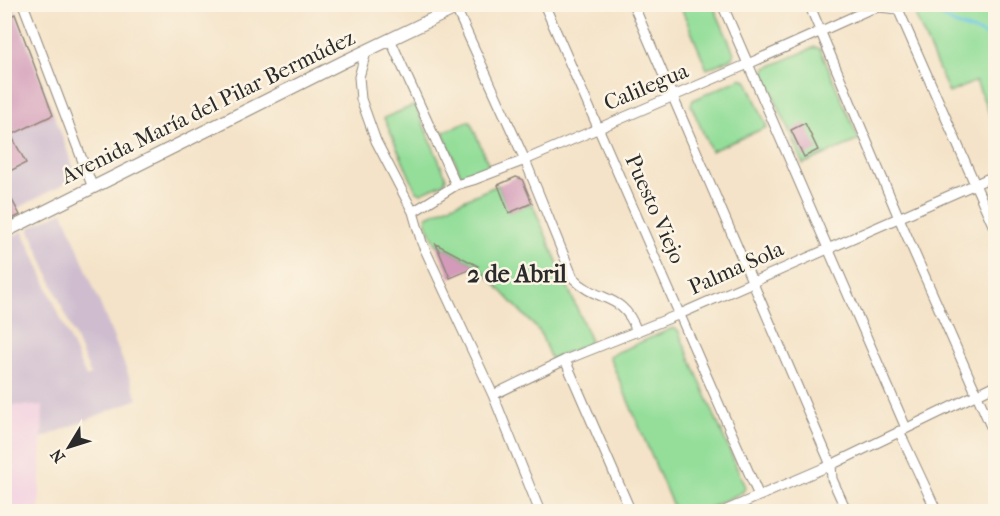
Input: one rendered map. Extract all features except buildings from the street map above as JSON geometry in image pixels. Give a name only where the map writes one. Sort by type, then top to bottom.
[{"type":"street","points":[[23,4],[93,188]]},
{"type":"street","name":"Puesto Viejo","points":[[544,4],[759,496]]},
{"type":"street","points":[[633,4],[831,465],[832,479],[847,512]]},
{"type":"street","points":[[722,4],[937,512]]},
{"type":"street","points":[[809,4],[899,218],[996,438]]},
{"type":"street","points":[[458,6],[573,278],[581,286],[622,305],[632,316],[637,332]]},
{"type":"street","name":"Avenida María del Pilar Bermúdez","points":[[4,232],[458,6]]},
{"type":"street","name":"Calilegua","points":[[413,212],[456,184],[473,180],[525,160],[879,7],[898,9],[975,185]]},
{"type":"street","points":[[390,39],[456,184]]},
{"type":"street","points":[[366,52],[359,77],[361,99],[376,141],[413,212],[422,243],[493,395],[540,512]]},
{"type":"street","name":"Palma Sola","points":[[493,395],[565,360],[680,314],[996,175]]},
{"type":"street","points":[[975,185],[996,232]]},
{"type":"street","points":[[565,360],[631,512]]},
{"type":"street","points":[[722,512],[831,465],[996,385]]},
{"type":"shaded area","points":[[13,4],[77,177],[5,215],[4,5]]},
{"type":"shaded area","points":[[63,211],[138,399],[42,438],[43,406],[5,405],[5,240],[23,231],[86,377],[91,375],[29,228]]},
{"type":"shaded area","points":[[5,405],[43,406],[39,511],[5,512]]},
{"type":"green space","points":[[914,4],[995,5],[995,127],[976,81],[949,93],[912,8]]},
{"type":"green space","points":[[680,5],[713,5],[734,53],[732,58],[707,69]]},
{"type":"green space","points":[[815,47],[820,49],[859,140],[803,164],[764,73],[766,68]]},
{"type":"green space","points":[[742,78],[747,81],[767,127],[711,151],[691,105],[693,100]]},
{"type":"green space","points":[[415,105],[446,177],[444,183],[421,193],[416,191],[384,118]]},
{"type":"green space","points":[[470,121],[490,168],[466,177],[461,175],[443,132]]},
{"type":"green space","points":[[498,185],[509,212],[532,203],[590,339],[588,344],[551,359],[540,332],[478,266],[436,244],[426,222],[427,216]]},
{"type":"green space","points":[[673,328],[678,330],[745,487],[743,492],[702,511],[675,511],[609,356]]},
{"type":"waterway","points":[[925,4],[954,24],[981,33],[996,43]]},
{"type":"district","name":"2 de Abril","points":[[517,274]]}]
